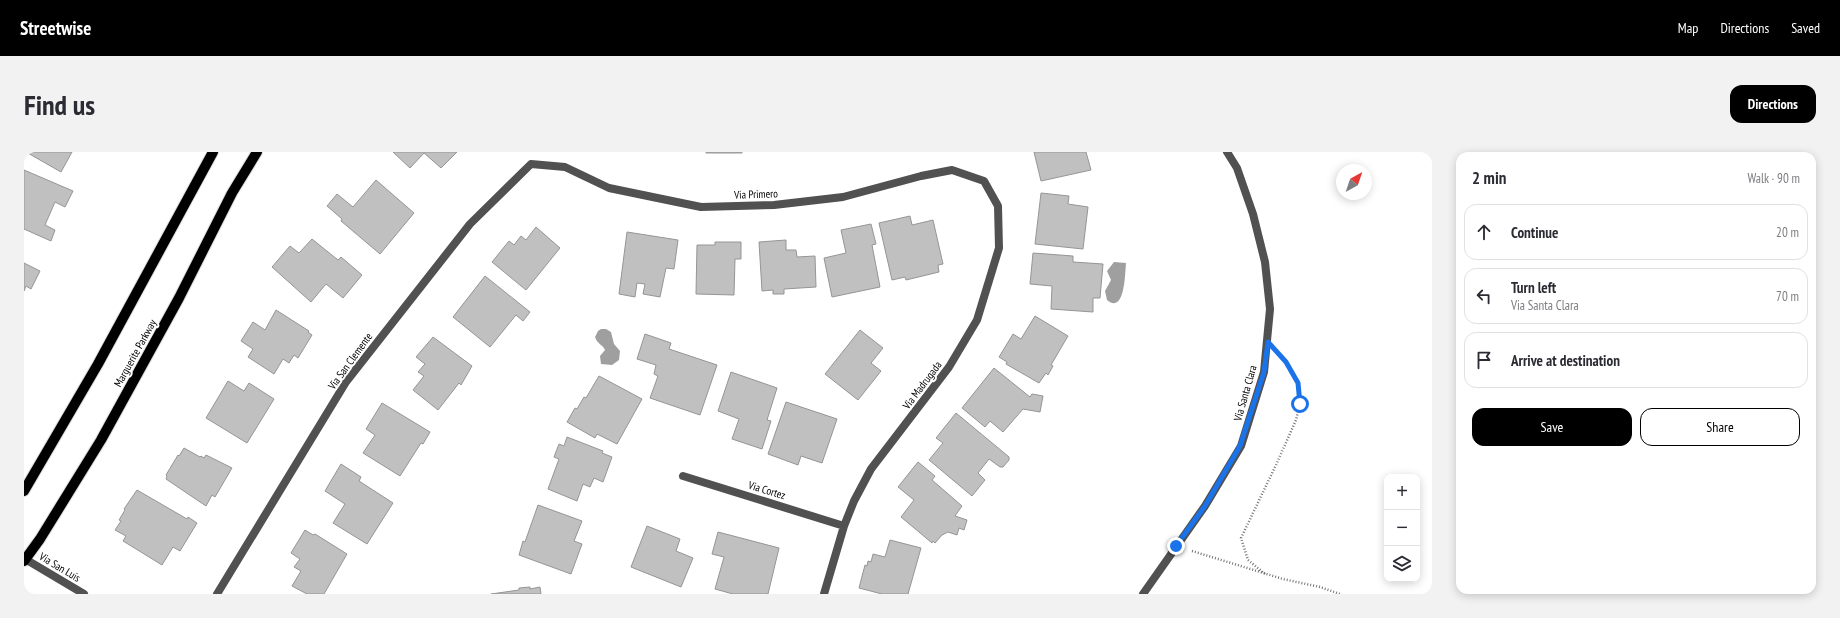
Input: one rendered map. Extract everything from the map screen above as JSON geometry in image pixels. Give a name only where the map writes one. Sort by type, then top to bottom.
[{"type":"main road","points":[[24,491],[98,364],[214,152]]},
{"type":"main road","name":"Marguerite Parkway","points":[[24,559],[40,538],[101,440],[179,298],[232,193],[257,152]]},
{"type":"street","name":"Via Santa Clara","points":[[1143,594],[1205,506],[1240,446],[1264,372],[1270,309],[1265,262],[1253,214],[1237,168],[1227,152]]},
{"type":"street","name":"Via Primero","points":[[531,164],[565,168],[609,188],[701,207],[774,205],[844,197],[921,176],[952,170],[984,180]]},
{"type":"street","name":"Via San Clemente","points":[[217,594],[346,382],[470,224],[531,164]]},
{"type":"street","name":"Via Madrugada","points":[[824,594],[844,526],[854,501],[871,469],[949,367],[977,320],[999,248],[998,206],[984,180]]},
{"type":"street","name":"Via Cortez","points":[[683,476],[844,526]]},
{"type":"street","name":"Via San Luis","points":[[24,559],[84,594]]},
{"type":"path","points":[[1265,574],[1248,560],[1241,538],[1296,420],[1300,404],[1298,383],[1286,362],[1268,342]]},
{"type":"path","points":[[1176,546],[1265,574],[1320,587],[1340,594]]},
{"type":"shaded area","points":[[1114,262],[1126,263],[1121,298],[1117,302],[1113,303],[1107,300],[1105,291],[1111,280],[1107,271]]},
{"type":"shaded area","points":[[601,329],[606,329],[611,332],[614,344],[620,351],[619,360],[612,365],[601,364],[600,356],[605,350],[595,337]]},
{"type":"building","points":[[26,152],[72,152],[61,172]]},
{"type":"building","points":[[393,152],[457,152],[441,168],[424,153],[410,168]]},
{"type":"building","points":[[742,152],[742,153],[706,153]]},
{"type":"building","points":[[1034,152],[1086,152],[1091,170],[1041,181]]},
{"type":"building","points":[[24,170],[73,191],[65,207],[55,202],[45,225],[55,230],[51,241],[24,229]]},
{"type":"building","points":[[376,180],[414,213],[380,254],[341,221],[342,219],[327,206],[337,194],[353,207]]},
{"type":"building","points":[[1041,193],[1069,196],[1068,204],[1088,207],[1083,249],[1035,244]]},
{"type":"building","points":[[910,216],[912,225],[933,220],[943,264],[938,265],[939,272],[906,280],[905,277],[892,280],[879,223]]},
{"type":"building","points":[[871,224],[876,244],[872,245],[880,287],[832,297],[824,258],[846,253],[841,230]]},
{"type":"building","points":[[536,227],[560,248],[526,290],[492,262],[509,241],[514,245],[521,236],[526,240]]},
{"type":"building","points":[[627,232],[678,240],[674,269],[666,268],[660,297],[643,294],[645,284],[637,283],[635,297],[619,294]]},
{"type":"building","points":[[312,239],[338,260],[341,257],[362,275],[343,298],[326,284],[311,302],[272,267],[290,246],[299,253]]},
{"type":"building","points":[[786,240],[786,250],[796,250],[797,257],[815,256],[816,287],[784,289],[784,294],[773,294],[773,290],[762,291],[759,242]]},
{"type":"building","points":[[715,242],[741,242],[741,259],[735,259],[734,295],[696,294],[697,245],[715,245]]},
{"type":"building","points":[[1033,253],[1073,256],[1073,262],[1103,264],[1100,298],[1093,298],[1093,312],[1051,309],[1052,286],[1030,284]]},
{"type":"building","points":[[24,263],[40,271],[31,289],[26,286],[24,291]]},
{"type":"building","points":[[485,276],[530,312],[523,321],[516,315],[490,347],[453,317]]},
{"type":"building","points":[[276,310],[309,331],[308,332],[312,335],[298,358],[294,355],[289,363],[283,359],[274,374],[248,357],[253,349],[241,341],[253,322],[265,330]]},
{"type":"building","points":[[1035,316],[1068,336],[1051,365],[1053,366],[1048,375],[1046,373],[1039,383],[1006,364],[1007,362],[999,357],[1013,334],[1021,339]]},
{"type":"building","points":[[860,330],[883,348],[871,363],[881,371],[858,400],[825,374]]},
{"type":"building","points":[[645,334],[671,343],[669,349],[717,365],[700,415],[650,398],[658,376],[654,374],[656,365],[637,359]]},
{"type":"building","points":[[433,337],[472,366],[461,385],[459,383],[438,410],[413,390],[424,376],[418,372],[425,364],[416,357]]},
{"type":"building","points":[[994,368],[1030,397],[1032,394],[1043,396],[1040,412],[1023,409],[1003,432],[990,421],[985,427],[962,408]]},
{"type":"building","points":[[731,372],[777,388],[767,420],[771,421],[762,449],[732,439],[739,419],[718,411]]},
{"type":"building","points":[[599,376],[642,399],[617,444],[597,434],[595,438],[567,422],[575,408],[577,409],[584,397],[586,398]]},
{"type":"building","points":[[228,381],[244,391],[249,383],[274,399],[247,443],[206,418]]},
{"type":"building","points":[[786,402],[837,419],[822,463],[801,456],[798,465],[768,454]]},
{"type":"building","points":[[382,403],[430,432],[423,444],[421,443],[400,476],[363,453],[375,435],[366,429]]},
{"type":"building","points":[[956,413],[1009,457],[1009,460],[1003,467],[1000,467],[989,459],[978,473],[985,480],[972,496],[929,460],[943,443],[936,438]]},
{"type":"building","points":[[567,437],[603,451],[602,453],[612,457],[603,482],[594,478],[590,487],[583,484],[577,501],[548,489],[559,459],[554,457],[559,444],[564,446]]},
{"type":"building","points":[[184,448],[200,457],[201,456],[204,458],[206,455],[232,468],[215,497],[212,495],[206,506],[166,479],[166,475]]},
{"type":"building","points":[[918,462],[935,476],[932,480],[962,506],[955,516],[967,520],[964,530],[959,528],[957,535],[948,532],[942,535],[935,543],[933,541],[932,543],[901,517],[914,500],[898,487]]},
{"type":"building","points":[[341,464],[361,477],[359,481],[393,503],[367,544],[333,523],[345,504],[325,491]]},
{"type":"building","points":[[137,490],[187,519],[188,517],[197,523],[180,551],[173,547],[162,565],[123,541],[126,536],[115,530],[121,521],[119,520],[125,510],[124,509]]},
{"type":"building","points":[[538,505],[582,521],[574,541],[582,544],[571,574],[519,555],[523,541],[525,542]]},
{"type":"building","points":[[647,526],[680,539],[676,551],[693,558],[681,587],[631,567]]},
{"type":"building","points":[[305,530],[313,535],[315,534],[347,554],[324,594],[307,594],[292,586],[301,571],[294,567],[300,559],[291,553]]},
{"type":"building","points":[[718,532],[779,548],[768,594],[733,594],[715,589],[724,557],[712,554]]},
{"type":"building","points":[[890,540],[921,548],[908,594],[882,594],[859,588],[865,565],[867,566],[868,561],[871,562],[873,554],[885,557]]},
{"type":"building","points":[[530,587],[530,589],[540,587],[541,594],[491,594],[519,590],[519,588]]},
{"type":"route","points":[[1176,546],[1205,506],[1240,446],[1264,372],[1268,342],[1286,362],[1298,383],[1300,404]]}]
